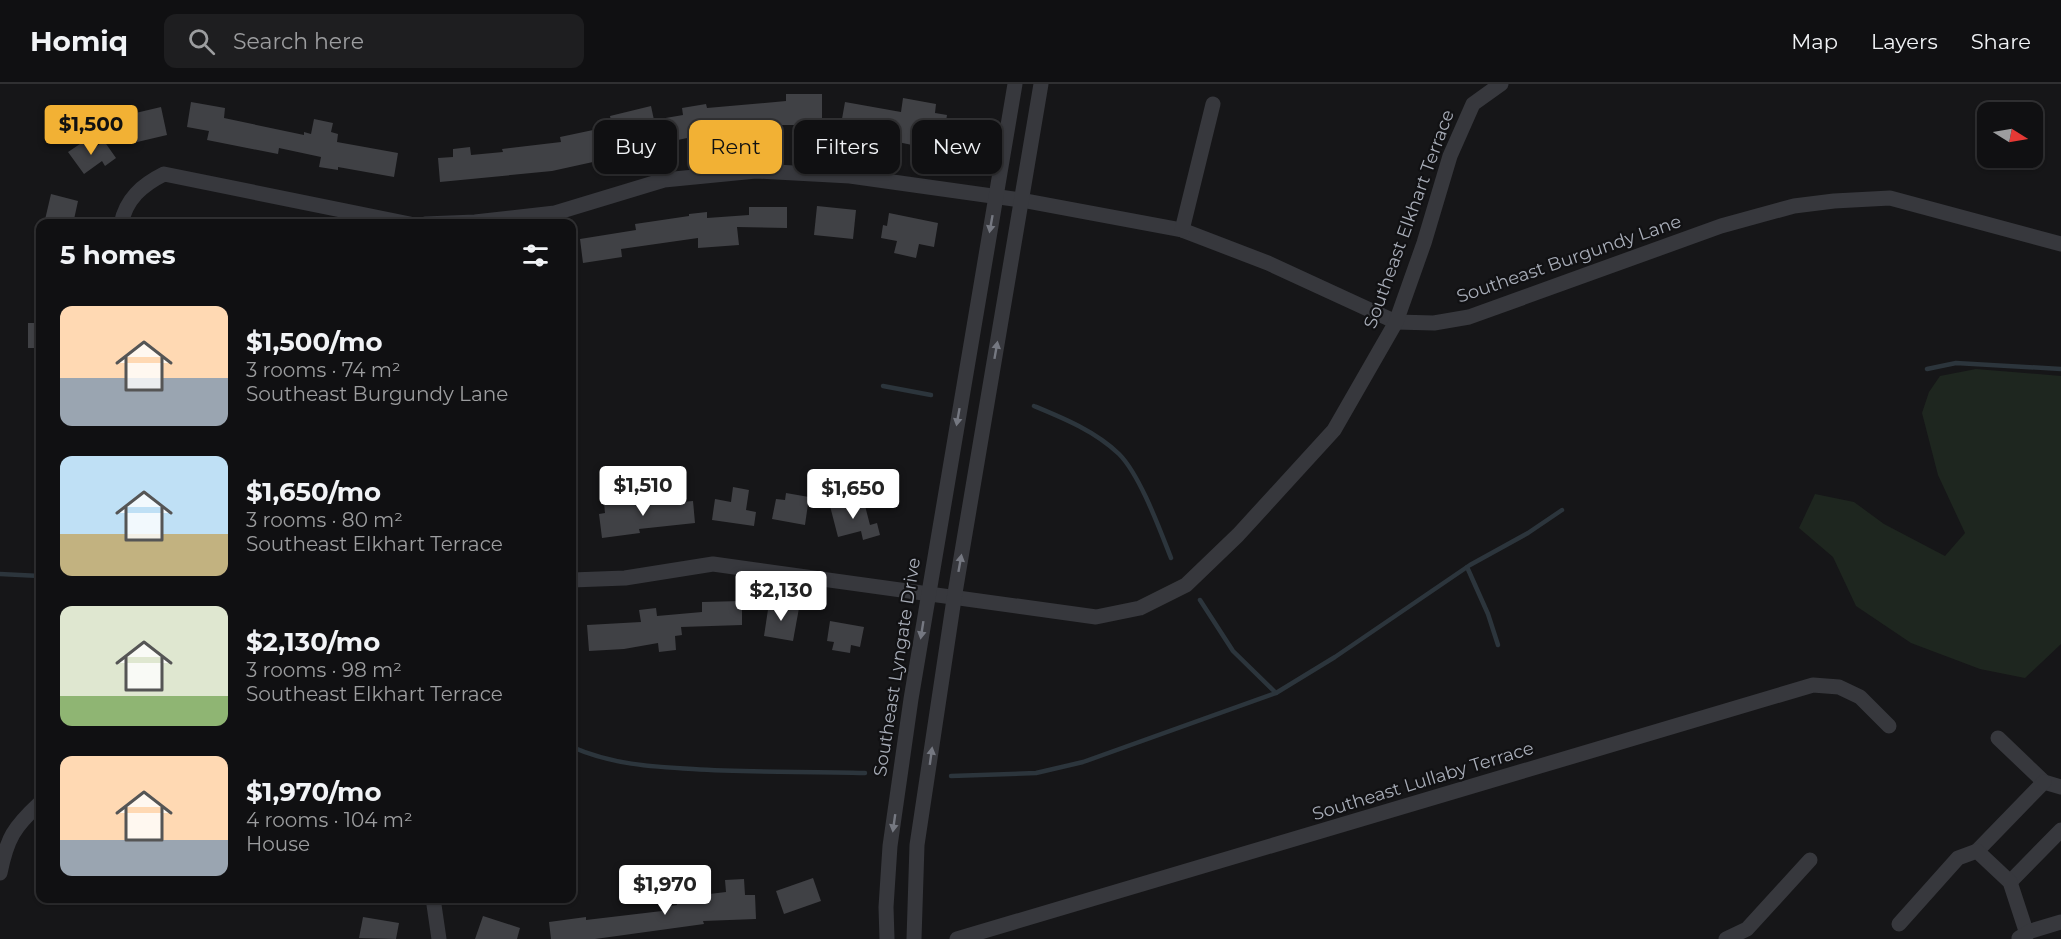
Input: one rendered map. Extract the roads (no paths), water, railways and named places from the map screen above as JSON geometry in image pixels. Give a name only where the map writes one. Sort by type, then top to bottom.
[{"type":"street","name":"Southeast Lyngate Drive","points":[[887,939],[886,908],[890,846],[911,699],[1015,84]]},
{"type":"street","points":[[914,939],[917,845],[954,598],[1041,84]]},
{"type":"street","name":"Southeast Elkhart Terrace","points":[[576,580],[626,578],[713,564],[1096,617],[1140,608],[1186,585],[1238,535],[1334,430],[1396,322],[1424,243],[1450,156],[1468,114],[1473,104],[1501,84]]},
{"type":"street","points":[[1182,230],[1213,104]]},
{"type":"street","name":"Southeast Burgundy Lane","points":[[502,219],[555,213],[663,180],[756,171],[850,176],[1021,200],[1182,230],[1268,262],[1396,322],[1434,323],[1469,317],[1721,226],[1794,206],[1890,198],[2061,244]]},
{"type":"street","points":[[121,219],[124,209],[146,183],[164,174],[385,219]]},
{"type":"street","name":"Southeast Lullaby Terrace","points":[[957,939],[1814,685],[1839,687],[1860,697],[1889,726]]},
{"type":"street","points":[[1998,738],[2044,782],[2061,787]]},
{"type":"street","points":[[1899,924],[1958,858],[1977,851],[2044,782]]},
{"type":"street","points":[[0,873],[5,846],[21,821],[36,807]]},
{"type":"street","points":[[2010,882],[2061,830]]},
{"type":"street","points":[[1977,851],[2010,882],[2023,936],[2061,922]]},
{"type":"street","points":[[1726,939],[1747,929],[1810,860]]},
{"type":"street","points":[[434,903],[439,939]]},
{"type":"waterway","points":[[1927,369],[1956,363],[2061,369]]},
{"type":"waterway","points":[[883,386],[931,395]]},
{"type":"waterway","points":[[1034,406],[1089,432],[1119,454],[1142,489],[1171,558]]},
{"type":"waterway","points":[[951,776],[1036,773],[1083,762],[1276,693],[1335,657],[1470,565],[1528,533],[1562,510]]},
{"type":"waterway","points":[[1467,567],[1488,614],[1498,645]]},
{"type":"waterway","points":[[0,574],[36,576]]},
{"type":"waterway","points":[[1200,600],[1233,651],[1276,693]]},
{"type":"waterway","points":[[576,749],[616,761],[662,767],[736,771],[865,773]]}]
